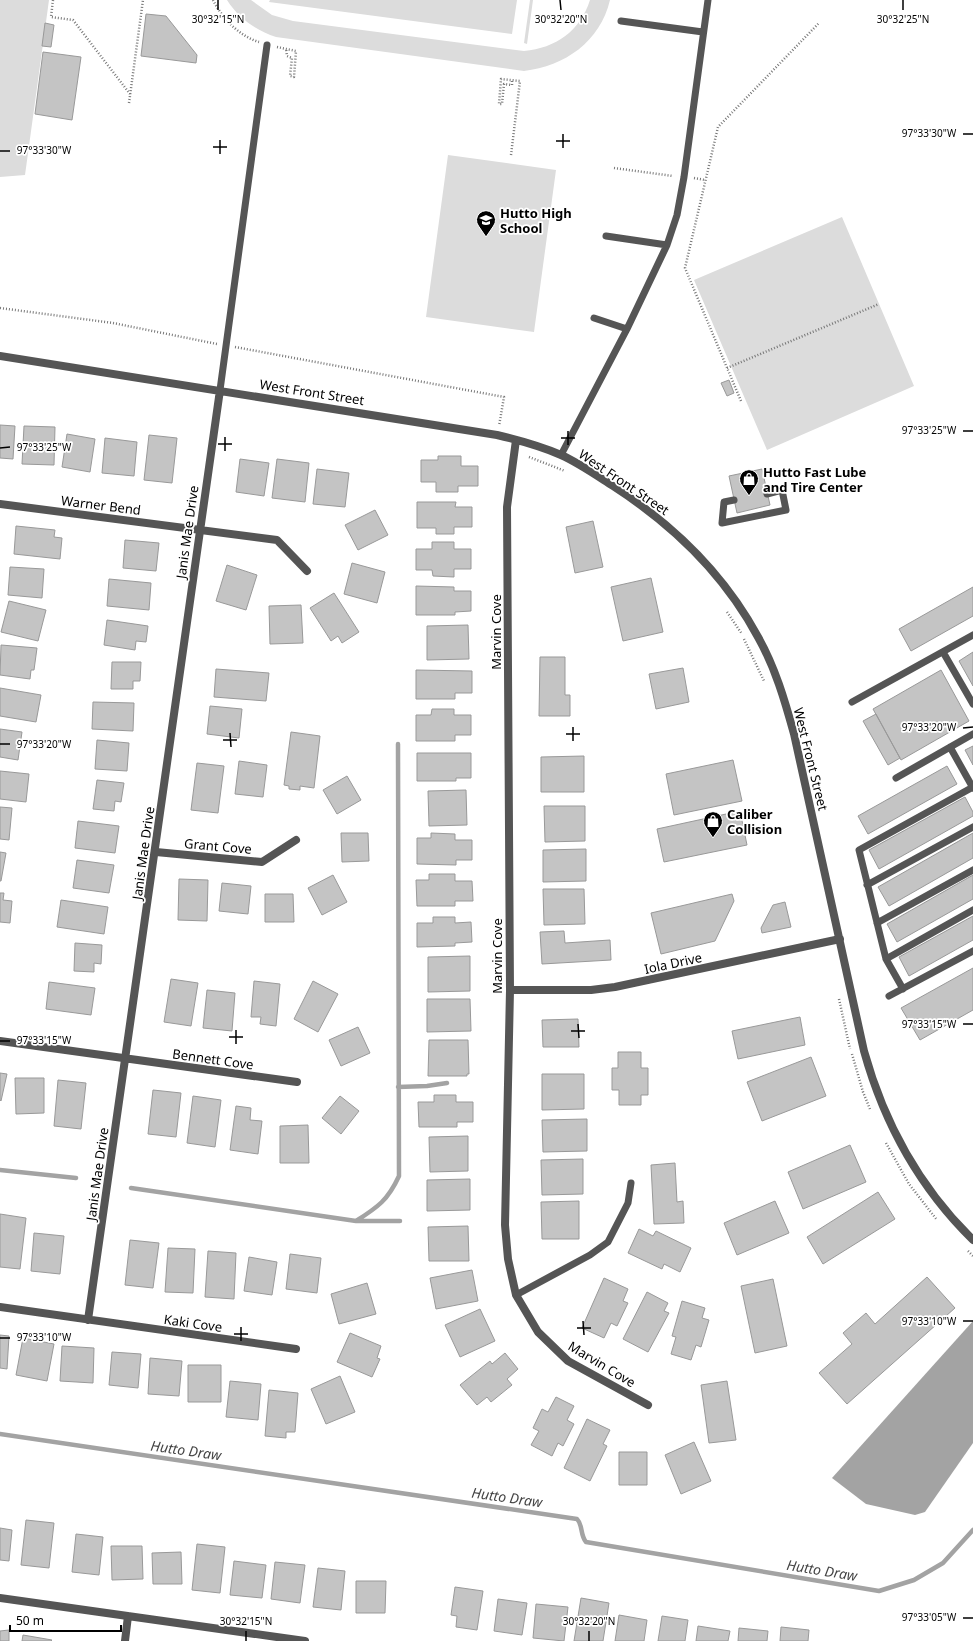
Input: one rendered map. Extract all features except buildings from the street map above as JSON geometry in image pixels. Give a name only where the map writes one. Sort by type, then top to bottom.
[{"type":"street","name":"West Front Street","points":[[0,356],[497,435],[561,455],[648,509],[672,529],[717,576],[739,606],[758,637],[784,698],[794,734],[865,1057],[873,1083],[888,1121],[907,1158],[932,1194],[955,1223],[973,1240]]},
{"type":"street","name":"Janis Mae Drive","points":[[88,1320],[156,852],[199,530],[220,390]]},
{"type":"street","name":"Marvin Cove","points":[[516,440],[513,452],[507,507],[510,990],[505,1225],[508,1259],[516,1295],[538,1332],[568,1361],[648,1405]]},
{"type":"street","name":"Warner Bend","points":[[0,504],[277,540],[307,571]]},
{"type":"street","name":"Grant Cove","points":[[156,852],[262,862],[296,840]]},
{"type":"street","name":"Iola Drive","points":[[510,990],[579,991],[615,987],[840,939]]},
{"type":"street","name":"Bennett Cove","points":[[0,1041],[297,1082]]},
{"type":"street","name":"Kaki Cove","points":[[0,1307],[296,1349]]},
{"type":"street","points":[[0,1598],[305,1641]]},
{"type":"street","points":[[125,1641],[128,1616]]},
{"type":"lane","points":[[561,455],[627,329],[667,245],[676,215],[684,177],[708,0]]},
{"type":"lane","points":[[621,21],[703,32]]},
{"type":"lane","points":[[220,390],[267,45]]},
{"type":"lane","points":[[606,236],[667,245]]},
{"type":"lane","points":[[594,318],[627,329]]},
{"type":"lane","points":[[734,500],[724,502],[722,523],[786,510],[782,490],[767,494]]},
{"type":"lane","points":[[852,702],[973,634]]},
{"type":"lane","points":[[943,652],[973,704]]},
{"type":"lane","points":[[896,778],[973,734]]},
{"type":"lane","points":[[903,988],[886,959],[859,850],[973,787],[950,747]]},
{"type":"lane","points":[[867,885],[973,827]]},
{"type":"lane","points":[[877,923],[973,870]]},
{"type":"lane","points":[[886,959],[973,910]]},
{"type":"lane","points":[[889,996],[973,951]]},
{"type":"lane","points":[[516,1295],[590,1255],[608,1242],[628,1203],[631,1183]]},
{"type":"path","points":[[53,0],[51,17],[73,20],[130,94]]},
{"type":"path","points":[[129,103],[143,0]]},
{"type":"path","points":[[213,0],[224,17],[239,31],[252,40],[267,45]]},
{"type":"path","points":[[741,401],[685,268],[718,127],[819,23]]},
{"type":"path","points":[[288,50],[296,51],[294,76],[290,76],[292,58],[287,56],[288,50]]},
{"type":"path","points":[[511,155],[520,81],[501,79],[499,104],[502,104],[504,84],[512,85],[512,81]]},
{"type":"path","points":[[614,168],[706,180]]},
{"type":"path","points":[[727,368],[879,304]]},
{"type":"path","points":[[0,308],[113,323],[504,397],[497,435]]},
{"type":"path","points":[[513,452],[572,475]]},
{"type":"path","points":[[725,609],[744,639],[766,687]]},
{"type":"path","points":[[839,996],[853,1061],[863,1092],[873,1114]]},
{"type":"path","points":[[884,1139],[909,1184],[941,1223]]},
{"type":"path","points":[[964,1247],[973,1256]]},
{"type":"shaded area","points":[[0,0],[49,0],[25,175],[0,177]]},
{"type":"shaded area","points":[[227,0],[251,0],[272,15],[293,21],[524,51],[546,46],[565,36],[580,21],[590,0],[610,0],[605,15],[598,28],[589,40],[579,49],[553,64],[524,71],[276,37],[248,23],[237,13]]},
{"type":"shaded area","points":[[270,0],[517,0],[512,34],[269,2]]},
{"type":"shaded area","points":[[530,0],[533,0],[527,44],[524,43]]},
{"type":"shaded area","points":[[448,155],[556,170],[534,332],[426,317]]},
{"type":"shaded area","points":[[842,217],[914,386],[767,450],[694,280]]},
{"type":"shaded area","points":[[973,1321],[973,1443],[925,1512],[915,1515],[866,1504],[832,1478]]},
{"type":"waterway","points":[[356,1221],[382,1202],[391,1191],[399,1176],[398,744]]},
{"type":"waterway","points":[[398,1087],[427,1086],[447,1083]]},
{"type":"waterway","points":[[0,1170],[76,1178]]},
{"type":"waterway","points":[[131,1188],[356,1221],[400,1221]]},
{"type":"waterway","name":"Hutto Draw","points":[[0,1434],[577,1519],[586,1542],[879,1591],[914,1580],[943,1563],[973,1530]]},
{"type":"place","name":"Hutto High School","points":[[486,237]]},
{"type":"place","name":"Hutto Fast Lube and Tire Center","points":[[749,496]]},
{"type":"place","name":"Caliber Collision","points":[[713,838]]}]
